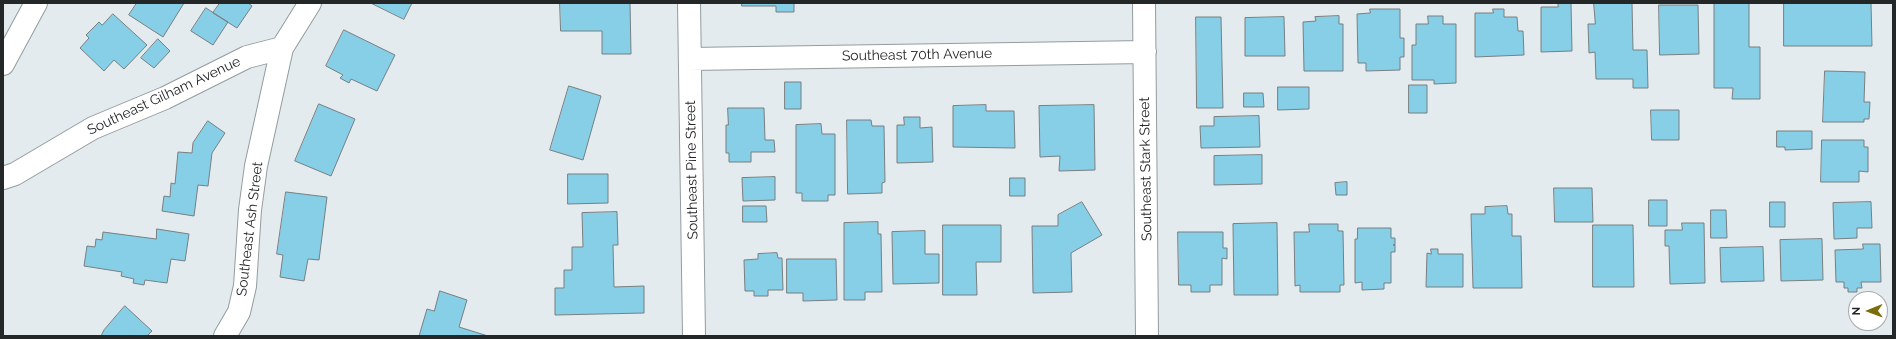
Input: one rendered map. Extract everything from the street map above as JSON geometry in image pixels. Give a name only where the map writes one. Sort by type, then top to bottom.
[{"type":"street","points":[[3,64],[36,3]]},
{"type":"street","points":[[282,48],[310,3]]},
{"type":"street","name":"Southeast Pine Street","points":[[689,3],[694,336]]},
{"type":"street","name":"Southeast Stark Street","points":[[1144,3],[1147,336]]},
{"type":"street","name":"Southeast Gilham Avenue","points":[[3,178],[15,174],[93,128],[165,98],[247,57],[282,48]]},
{"type":"street","name":"Southeast Ash Street","points":[[225,336],[239,312],[245,286],[250,210],[256,166],[282,48]]},
{"type":"street","name":"Southeast 70th Avenue","points":[[690,59],[1145,52]]},
{"type":"building","points":[[137,3],[184,3],[163,37],[129,15]]},
{"type":"building","points":[[220,3],[248,3],[252,6],[237,28],[213,13]]},
{"type":"building","points":[[371,3],[412,3],[404,19]]},
{"type":"building","points":[[560,3],[630,3],[631,54],[602,54],[602,31],[561,31]]},
{"type":"building","points":[[742,3],[794,3],[794,12],[776,12],[776,6],[742,6]]},
{"type":"building","points":[[1558,3],[1571,3],[1572,51],[1541,52],[1541,7],[1558,7]]},
{"type":"building","points":[[1594,3],[1632,3],[1633,50],[1647,50],[1648,88],[1633,88],[1633,79],[1596,79],[1595,52],[1589,53],[1588,24],[1595,24]]},
{"type":"building","points":[[1749,3],[1749,47],[1760,47],[1760,99],[1732,99],[1733,88],[1714,88],[1714,4]]},
{"type":"building","points":[[1784,3],[1871,3],[1872,46],[1784,46]]},
{"type":"building","points":[[1659,5],[1698,5],[1699,54],[1660,55]]},
{"type":"building","points":[[206,8],[228,22],[213,45],[191,31]]},
{"type":"building","points":[[1370,9],[1400,9],[1400,38],[1404,38],[1404,57],[1400,57],[1400,70],[1366,71],[1366,63],[1358,63],[1357,14],[1370,13]]},
{"type":"building","points":[[1493,9],[1504,9],[1504,17],[1517,17],[1518,31],[1523,31],[1524,55],[1475,57],[1475,13],[1493,13]]},
{"type":"building","points":[[113,14],[147,45],[124,69],[114,60],[104,71],[80,48],[89,38],[86,35],[99,22],[102,25]]},
{"type":"building","points":[[1339,16],[1339,24],[1343,24],[1343,71],[1304,71],[1303,22],[1316,21],[1315,17]]},
{"type":"building","points":[[1428,16],[1443,16],[1443,24],[1456,24],[1456,83],[1434,84],[1434,80],[1412,80],[1412,45],[1416,45],[1416,24],[1428,24]]},
{"type":"building","points":[[1196,17],[1221,17],[1223,108],[1197,108]]},
{"type":"building","points":[[1284,17],[1285,56],[1245,56],[1245,18]]},
{"type":"building","points":[[344,30],[395,55],[377,91],[351,79],[349,83],[340,78],[343,75],[326,66]]},
{"type":"building","points":[[158,39],[170,51],[154,68],[141,58]]},
{"type":"building","points":[[1825,71],[1865,72],[1864,102],[1870,102],[1869,119],[1864,119],[1864,122],[1823,122]]},
{"type":"building","points":[[785,82],[801,82],[801,109],[785,109]]},
{"type":"building","points":[[1409,85],[1427,85],[1427,113],[1409,113]]},
{"type":"building","points":[[569,86],[601,96],[583,160],[550,150]]},
{"type":"building","points":[[1278,87],[1309,87],[1309,109],[1278,110]]},
{"type":"building","points":[[1244,93],[1263,93],[1264,107],[1244,107]]},
{"type":"building","points":[[319,104],[355,119],[331,176],[295,161]]},
{"type":"building","points":[[986,105],[986,111],[1014,111],[1015,148],[953,147],[953,106]]},
{"type":"building","points":[[1094,105],[1095,170],[1059,171],[1060,156],[1040,157],[1039,106]]},
{"type":"building","points":[[728,108],[764,108],[765,140],[774,140],[775,152],[751,152],[751,162],[729,162],[729,153],[726,153],[726,125],[728,125]]},
{"type":"building","points":[[1651,110],[1679,110],[1679,140],[1652,140]]},
{"type":"building","points":[[1259,116],[1260,147],[1201,148],[1200,126],[1214,126],[1214,117]]},
{"type":"building","points":[[904,117],[920,117],[920,128],[932,127],[933,162],[897,163],[897,125],[904,125]]},
{"type":"building","points":[[847,120],[871,120],[872,126],[884,126],[885,182],[882,183],[882,193],[848,194]]},
{"type":"building","points":[[208,121],[225,133],[212,153],[208,186],[198,185],[194,216],[162,211],[164,196],[170,197],[171,183],[175,184],[178,152],[192,153],[193,143]]},
{"type":"building","points":[[821,124],[822,134],[835,134],[835,195],[828,195],[828,201],[802,201],[802,193],[796,193],[796,125]]},
{"type":"building","points":[[1777,131],[1812,131],[1812,149],[1785,150],[1785,147],[1777,147]]},
{"type":"building","points":[[1822,140],[1864,140],[1864,147],[1868,147],[1868,172],[1859,171],[1859,182],[1821,182]]},
{"type":"building","points":[[1262,155],[1262,184],[1214,185],[1214,156]]},
{"type":"building","points":[[568,174],[608,174],[608,203],[568,204]]},
{"type":"building","points":[[775,177],[775,200],[743,201],[742,178]]},
{"type":"building","points":[[1010,178],[1025,178],[1025,196],[1010,196]]},
{"type":"building","points":[[1347,182],[1347,195],[1336,195],[1335,183]]},
{"type":"building","points":[[1554,188],[1592,188],[1593,222],[1555,222]]},
{"type":"building","points":[[286,192],[327,197],[319,260],[308,259],[304,281],[280,277],[283,255],[277,254]]},
{"type":"building","points":[[1649,200],[1667,200],[1667,226],[1649,226]]},
{"type":"building","points":[[1082,202],[1102,235],[1071,253],[1072,292],[1033,293],[1032,226],[1058,226],[1058,215]]},
{"type":"building","points":[[1770,202],[1785,202],[1785,227],[1770,227]]},
{"type":"building","points":[[1871,202],[1872,228],[1857,228],[1857,238],[1834,239],[1833,203]]},
{"type":"building","points":[[743,206],[766,206],[767,222],[743,222]]},
{"type":"building","points":[[1507,206],[1508,214],[1512,214],[1512,236],[1521,236],[1522,288],[1473,288],[1471,214],[1485,214],[1485,207]]},
{"type":"building","points":[[1711,210],[1726,210],[1727,238],[1711,238]]},
{"type":"building","points":[[617,212],[618,245],[613,245],[614,287],[644,286],[644,313],[555,315],[555,288],[564,288],[564,270],[572,270],[572,247],[583,247],[582,213]]},
{"type":"building","points":[[878,222],[878,234],[881,234],[882,292],[865,292],[865,300],[844,300],[844,223]]},
{"type":"building","points":[[1277,223],[1278,295],[1234,295],[1233,224]]},
{"type":"building","points":[[1682,223],[1704,223],[1705,283],[1670,284],[1669,246],[1665,246],[1665,230],[1682,230]]},
{"type":"building","points":[[1309,224],[1338,224],[1338,231],[1343,231],[1344,285],[1340,285],[1340,292],[1300,292],[1300,285],[1295,286],[1294,232],[1309,232]]},
{"type":"building","points":[[943,225],[1001,225],[1001,262],[976,262],[977,295],[943,295]]},
{"type":"building","points":[[1593,225],[1633,225],[1634,287],[1593,287]]},
{"type":"building","points":[[1358,228],[1391,228],[1391,238],[1395,238],[1395,252],[1391,252],[1391,283],[1384,283],[1384,289],[1362,290],[1362,282],[1355,283],[1355,239],[1357,239]]},
{"type":"building","points":[[157,229],[189,234],[185,261],[171,259],[167,283],[145,280],[144,285],[133,283],[134,279],[121,276],[122,272],[84,266],[87,246],[95,247],[96,239],[102,240],[103,232],[156,239]]},
{"type":"building","points":[[925,231],[925,254],[939,254],[939,283],[893,284],[892,232]]},
{"type":"building","points":[[1178,232],[1223,232],[1223,248],[1227,248],[1227,259],[1222,258],[1222,285],[1210,285],[1210,292],[1191,292],[1191,285],[1179,285]]},
{"type":"building","points":[[1822,239],[1823,280],[1781,281],[1780,240]]},
{"type":"building","points":[[1863,244],[1880,244],[1881,282],[1861,282],[1862,288],[1857,288],[1857,291],[1848,291],[1848,288],[1844,288],[1844,282],[1836,282],[1835,250],[1863,249]]},
{"type":"building","points":[[1763,247],[1764,281],[1721,282],[1720,248]]},
{"type":"building","points":[[1431,249],[1438,249],[1438,254],[1463,254],[1463,287],[1426,287],[1427,253],[1431,254]]},
{"type":"building","points":[[777,253],[778,258],[782,258],[783,290],[768,290],[768,296],[754,296],[754,291],[745,291],[744,260],[758,259],[758,254]]},
{"type":"building","points":[[787,259],[836,259],[837,300],[803,301],[803,293],[787,293]]},
{"type":"building","points":[[440,291],[467,300],[459,327],[488,336],[419,336],[427,309],[434,311]]},
{"type":"building","points":[[125,306],[152,331],[147,336],[101,336],[104,330]]}]
